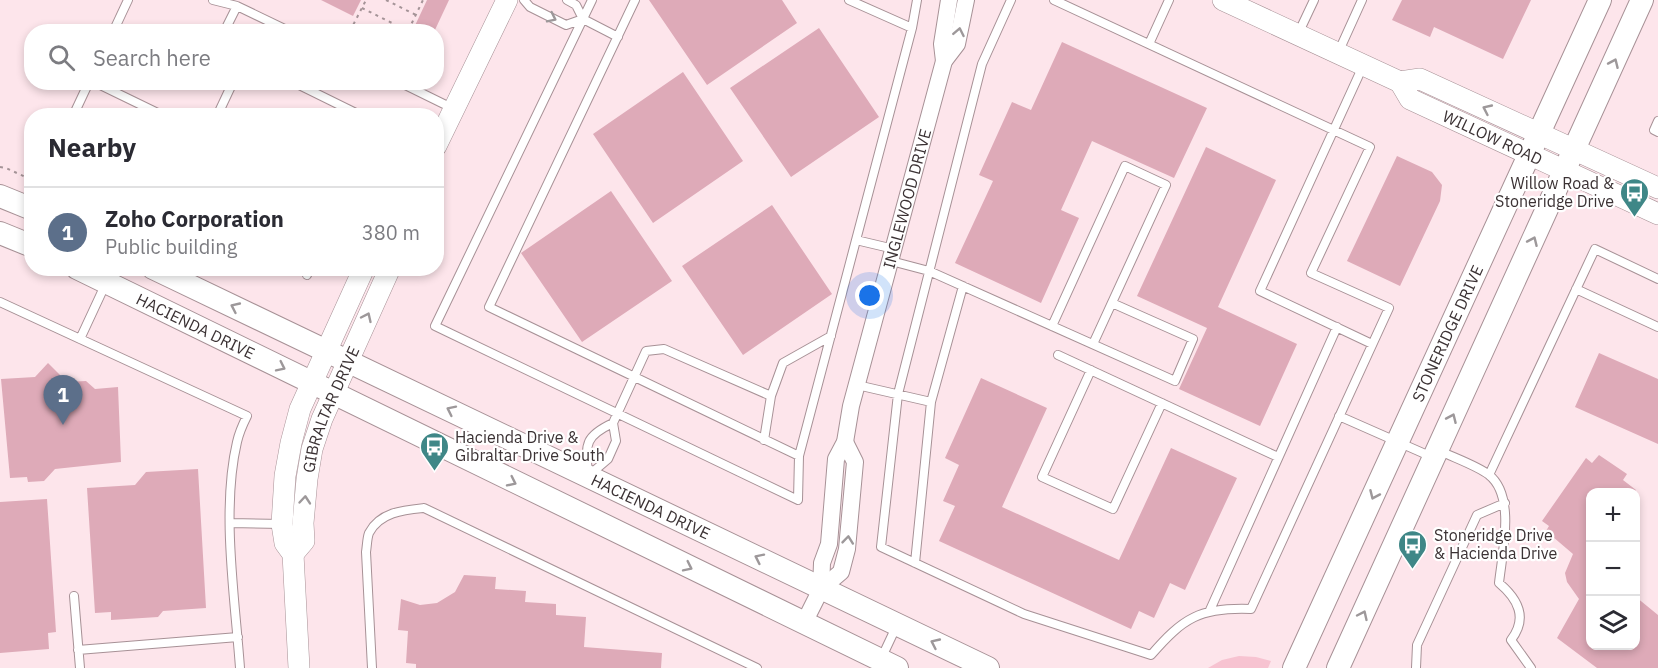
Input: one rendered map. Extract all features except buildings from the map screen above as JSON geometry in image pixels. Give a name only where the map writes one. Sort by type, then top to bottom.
[{"type":"main road","name":"STONERIDGE DRIVE","points":[[1294,668],[1600,0]]},
{"type":"main road","points":[[1338,668],[1642,0]]},
{"type":"main road","points":[[0,196],[24,205]]},
{"type":"main road","points":[[0,232],[24,242]]},
{"type":"main road","name":"HACIENDA DRIVE","points":[[110,276],[333,393],[804,623],[885,665]]},
{"type":"main road","name":"HACIENDA DRIVE","points":[[170,276],[988,668]]},
{"type":"street","points":[[444,130],[507,0]]},
{"type":"street","name":"INGLEWOOD DRIVE","points":[[804,623],[821,589],[842,572],[847,549],[855,462],[845,442],[857,385],[944,61],[942,44],[949,0]]},
{"type":"street","name":"INGLEWOOD DRIVE","points":[[944,61],[957,44],[966,0]]},
{"type":"street","name":"WILLOW ROAD","points":[[1223,0],[1401,82],[1420,79],[1658,188]]},
{"type":"street","name":"WILLOW ROAD","points":[[1401,82],[1410,99],[1658,214]]},
{"type":"street","name":"GIBRALTAR DRIVE","points":[[299,668],[293,555],[285,543],[282,524],[285,476],[300,409],[360,276]]},
{"type":"street","name":"GIBRALTAR DRIVE","points":[[293,555],[304,541],[306,490],[312,449],[322,419],[386,276]]},
{"type":"lane","points":[[117,24],[128,0]]},
{"type":"lane","points":[[213,0],[237,6],[274,24]]},
{"type":"lane","points":[[524,0],[530,7],[566,25],[583,19]]},
{"type":"lane","points":[[567,0],[576,5],[583,19],[618,37]]},
{"type":"lane","points":[[592,0],[435,326],[798,500],[799,456],[912,28],[917,0]]},
{"type":"lane","points":[[635,0],[489,307],[799,456]]},
{"type":"lane","points":[[849,0],[912,28]]},
{"type":"lane","points":[[1011,0],[982,64],[898,394],[881,547],[1024,615],[1151,655],[1172,631],[1210,610],[1251,609],[1389,308],[1311,273],[1370,147],[1054,0]]},
{"type":"lane","points":[[1149,44],[1169,0]]},
{"type":"lane","points":[[1298,35],[1314,0]]},
{"type":"lane","points":[[1338,53],[1362,0]]},
{"type":"lane","points":[[229,24],[237,6]]},
{"type":"lane","points":[[1363,65],[1260,291],[1372,344]]},
{"type":"lane","points":[[77,108],[84,90]]},
{"type":"lane","points":[[110,90],[148,108]]},
{"type":"lane","points":[[221,108],[229,90]]},
{"type":"lane","points":[[309,90],[346,108]]},
{"type":"lane","points":[[415,90],[454,109]]},
{"type":"lane","points":[[1658,121],[1654,130],[1658,132]]},
{"type":"lane","points":[[1052,326],[1125,166],[1166,185],[1093,344]]},
{"type":"lane","points":[[856,240],[1175,381],[1193,339],[1112,303]]},
{"type":"lane","points":[[1490,475],[1594,249],[1658,279]]},
{"type":"lane","points":[[80,339],[110,276]]},
{"type":"lane","points":[[915,563],[932,402],[963,286]]},
{"type":"lane","points":[[1576,289],[1658,327]]},
{"type":"lane","points":[[0,302],[246,416],[237,442],[230,523],[240,668]]},
{"type":"lane","points":[[1210,610],[1337,327]]},
{"type":"lane","points":[[764,440],[771,396],[783,363],[831,336]]},
{"type":"lane","points":[[588,476],[608,459],[616,441],[613,423],[646,351],[664,350],[771,396]]},
{"type":"lane","points":[[1058,355],[1278,457]]},
{"type":"lane","points":[[1091,370],[1042,477],[1113,509],[1162,403]]},
{"type":"lane","points":[[857,385],[932,402]]},
{"type":"lane","points":[[1339,416],[1398,442],[1490,475],[1498,486],[1506,511],[1499,583],[1510,592],[1520,609],[1519,627],[1511,640],[1532,668]]},
{"type":"lane","points":[[588,476],[586,449],[595,431],[613,423]]},
{"type":"lane","points":[[1416,668],[1417,645],[1477,515],[1504,503]]},
{"type":"lane","points":[[365,668],[372,668],[366,552],[369,534],[382,519],[401,510],[424,508],[757,668]]},
{"type":"lane","points":[[230,523],[282,524]]},
{"type":"lane","points":[[74,596],[80,668]]},
{"type":"lane","points":[[885,665],[897,625]]},
{"type":"lane","points":[[78,650],[238,637]]},
{"type":"path","points":[[354,24],[366,0]]},
{"type":"path","points":[[386,0],[416,15]]},
{"type":"path","points":[[412,24],[423,0]]},
{"type":"path","points":[[362,8],[394,24]]},
{"type":"path","points":[[0,167],[24,176]]},
{"type":"shaded area","points":[[1239,656],[1271,661],[1268,668],[1208,668],[1222,660]]},
{"type":"place","name":"Willow Road & Stoneridge Drive","points":[[1635,218]]},
{"type":"place","name":"Zoho Corporation","points":[[63,425]]},
{"type":"place","name":"Hacienda Drive & Gibraltar Drive South","points":[[434,472]]},
{"type":"place","name":"Stoneridge Drive & Hacienda Drive","points":[[1413,570]]}]
